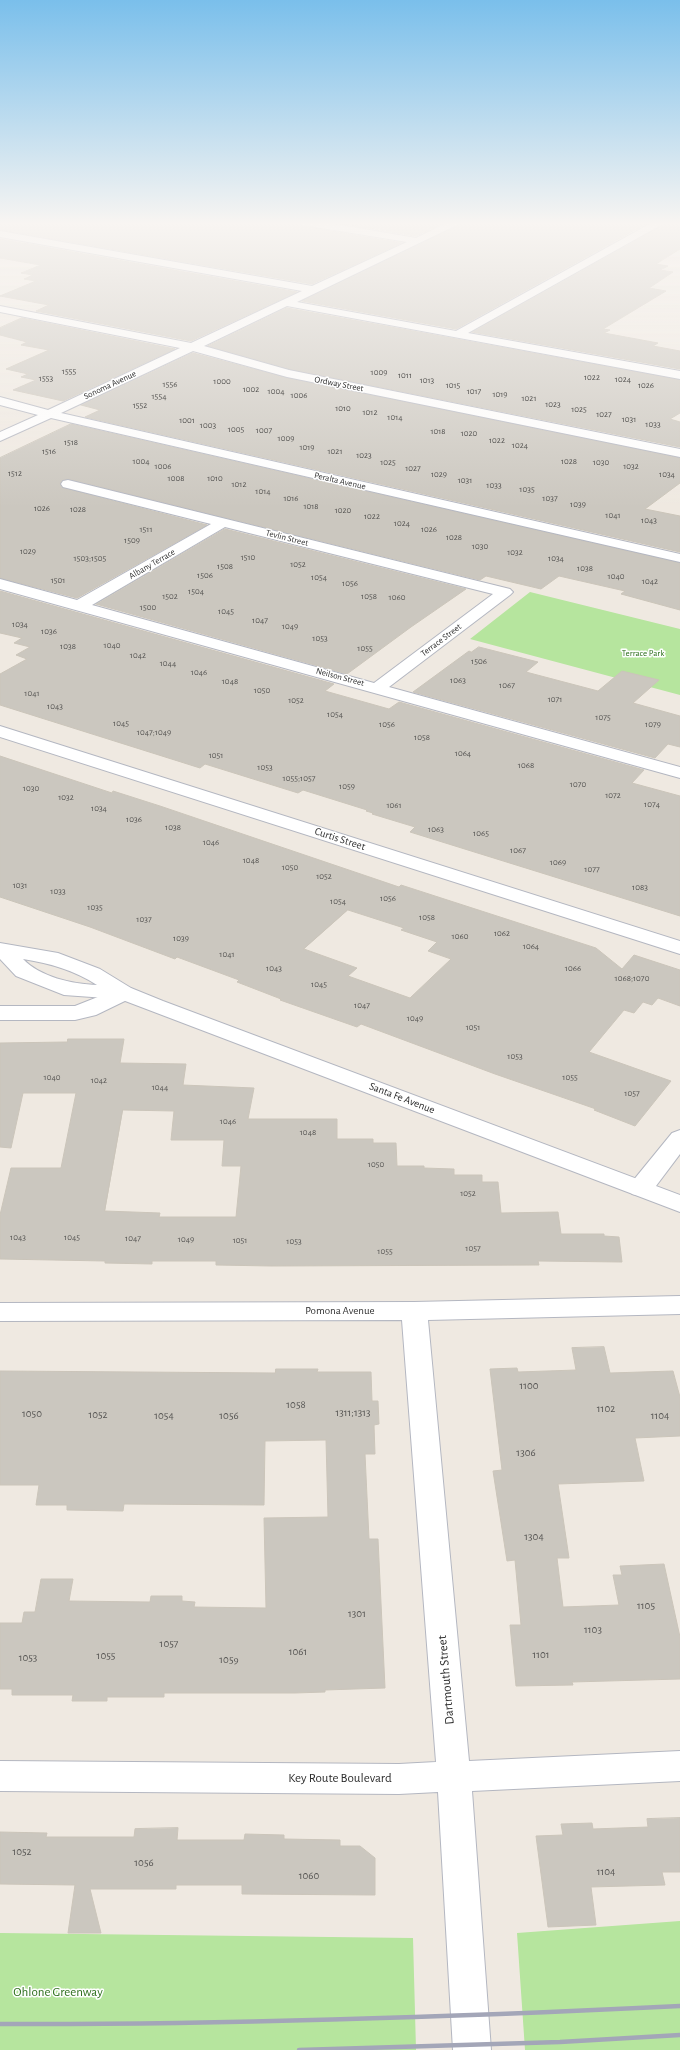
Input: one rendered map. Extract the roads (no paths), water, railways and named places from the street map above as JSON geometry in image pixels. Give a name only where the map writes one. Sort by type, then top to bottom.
[{"type":"street","name":"Ordway Street","points":[[39,317],[219,353],[287,373],[680,453]]},
{"type":"street","name":"Sonoma Avenue","points":[[0,437],[257,317]]},
{"type":"street","points":[[362,317],[680,375]]},
{"type":"street","points":[[458,334],[489,317]]},
{"type":"street","name":"Peralta Avenue","points":[[0,402],[89,424],[680,558]]},
{"type":"street","name":"Tevlin Street","points":[[68,484],[505,592]]},
{"type":"street","name":"Albany Terrace","points":[[80,605],[224,522]]},
{"type":"street","name":"Neilson Street","points":[[0,584],[680,773]]},
{"type":"street","name":"Terrace Street","points":[[377,688],[505,592]]},
{"type":"street","name":"Curtis Street","points":[[0,731],[680,948]]},
{"type":"street","name":"Santa Fe Avenue","points":[[1,952],[23,972],[72,990],[123,993],[680,1204]]},
{"type":"street","points":[[0,1013],[75,1013],[88,1010],[123,993]]},
{"type":"street","points":[[641,1188],[680,1138]]},
{"type":"street","name":"Pomona Avenue","points":[[0,1312],[414,1311],[680,1305]]},
{"type":"street","name":"Dartmouth Street","points":[[414,1311],[454,1777],[472,2050]]},
{"type":"street","name":"Key Route Boulevard","points":[[0,1776],[400,1779],[680,1766]]},
{"type":"railway","points":[[0,2024],[340,2020],[680,2006]]},
{"type":"railway","points":[[299,2050],[560,2042],[680,2035]]},
{"type":"park label","name":"Terrace Park","points":[[643,653]]},
{"type":"park label","name":"Ohlone Greenway","points":[[58,1992]]}]
